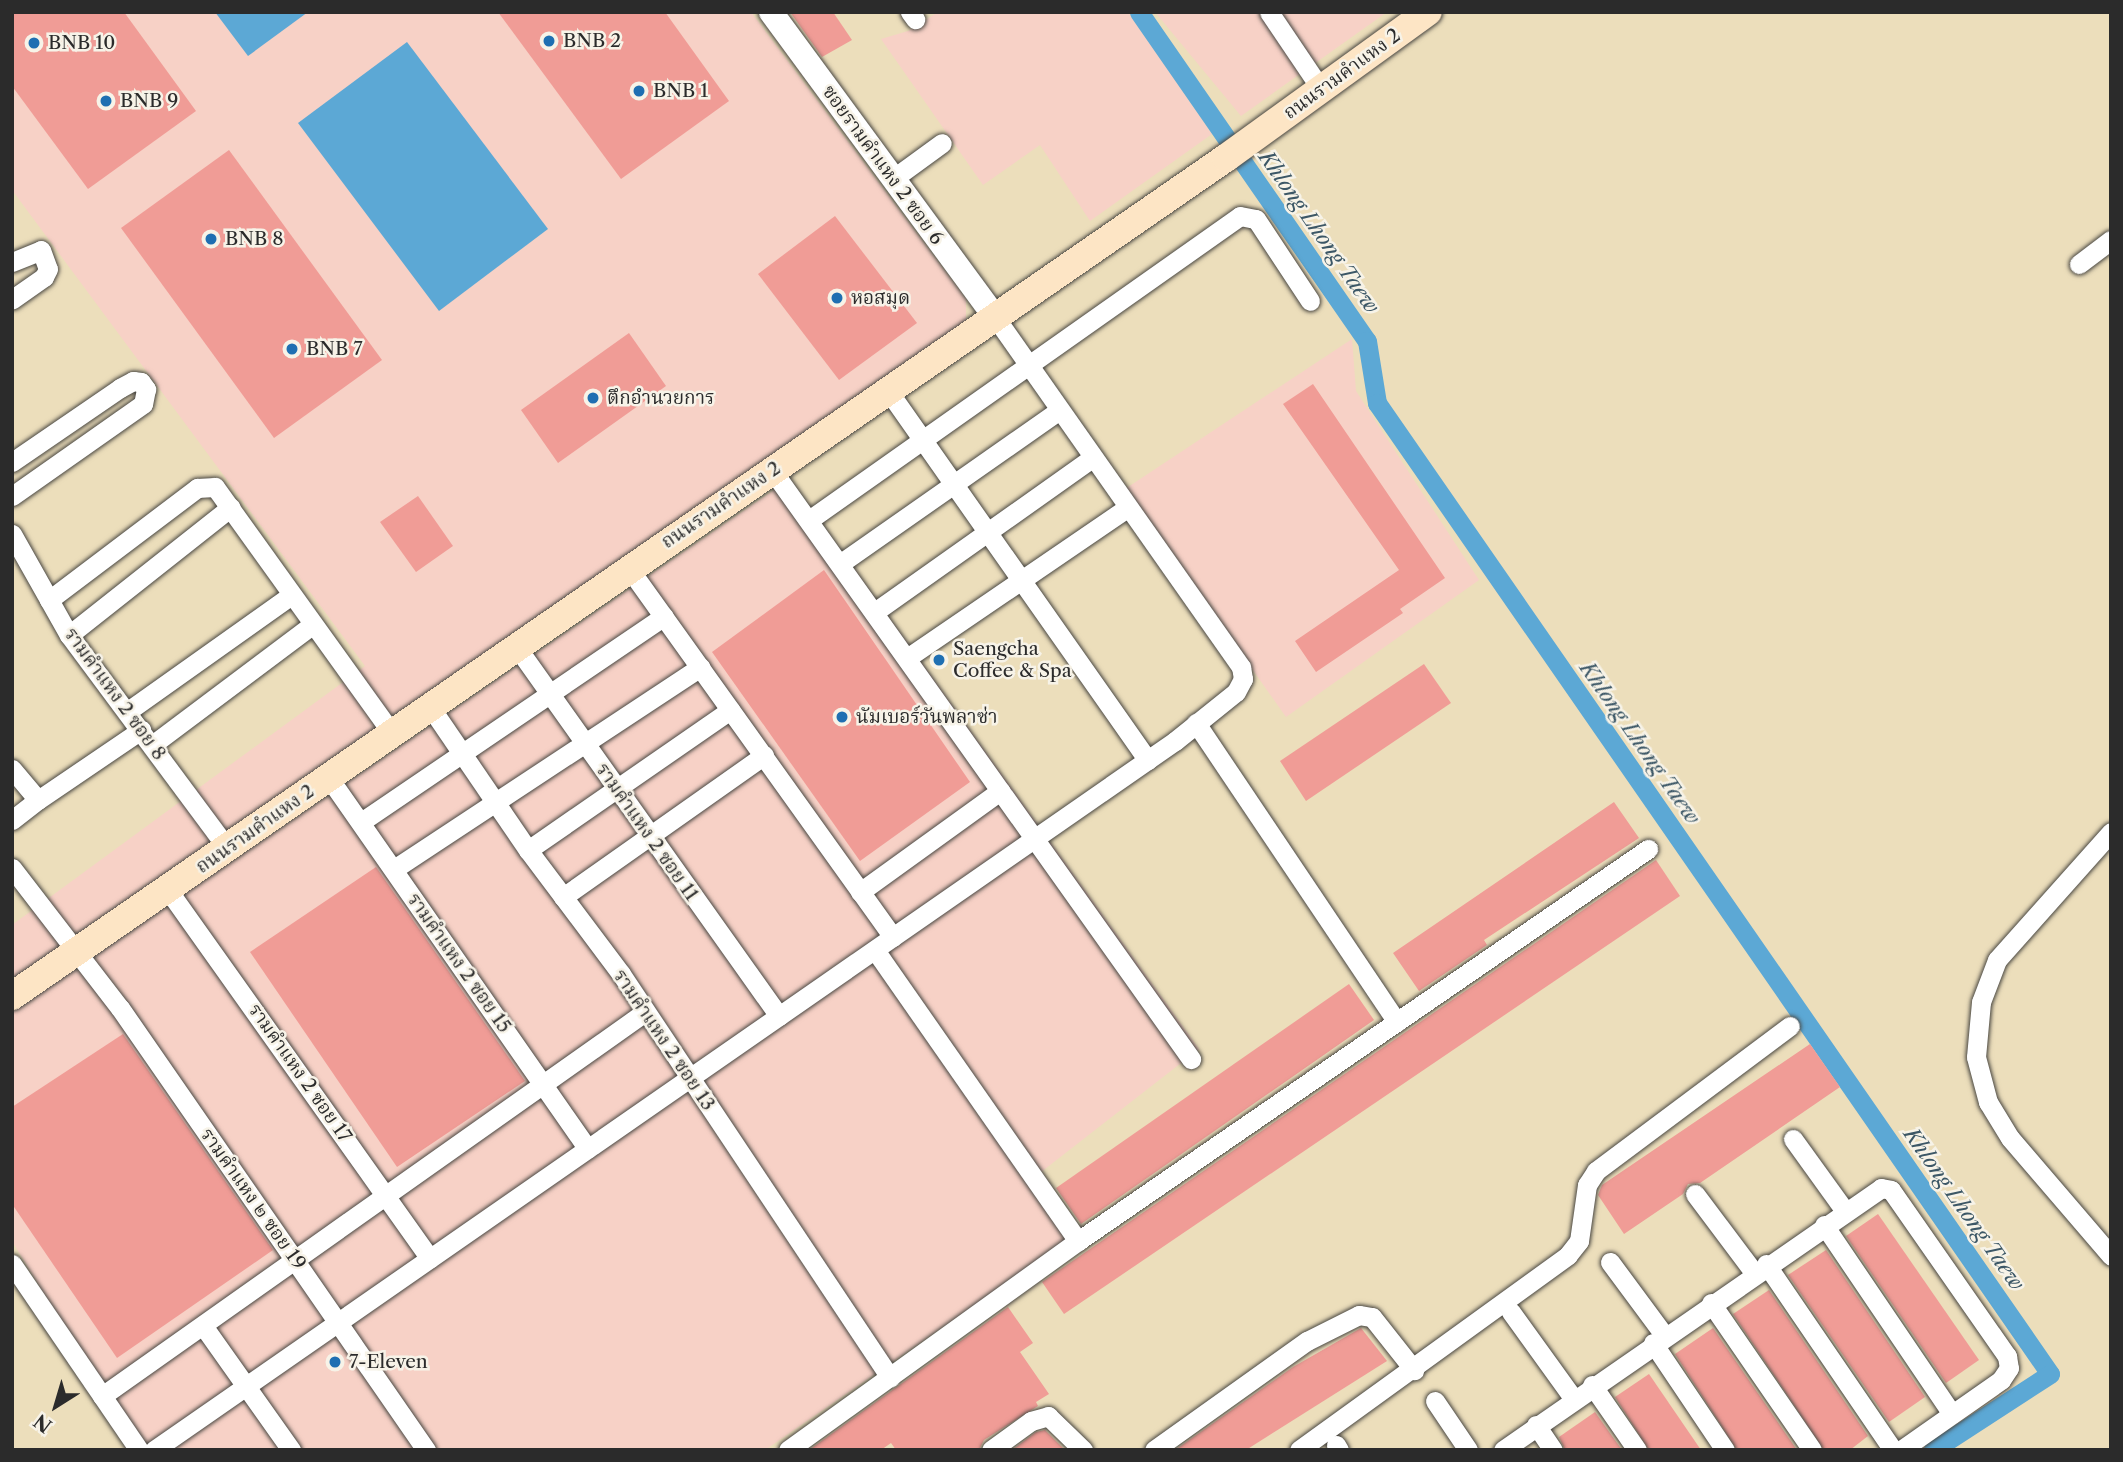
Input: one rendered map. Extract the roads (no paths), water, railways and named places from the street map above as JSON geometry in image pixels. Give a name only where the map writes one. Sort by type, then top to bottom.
[{"type":"main road","name":"ถนนรามคำแหง 2","points":[[12,996],[431,708],[628,567],[889,392],[956,338],[995,317],[1226,158],[1428,12]]},
{"type":"street","name":"ซอยรามคำแหง 2 ซอย 6","points":[[771,12],[995,317]]},
{"type":"street","points":[[1269,12],[1321,89]]},
{"type":"street","points":[[894,178],[942,143]]},
{"type":"street","points":[[809,520],[1240,216],[1256,219],[1310,301]]},
{"type":"street","points":[[2079,264],[2111,240]]},
{"type":"street","points":[[12,262],[41,250],[48,269],[44,277],[12,299]]},
{"type":"street","points":[[154,1450],[1148,760],[1236,692],[1243,679],[1241,667],[1091,459],[995,317]]},
{"type":"street","points":[[12,463],[120,388],[133,381],[141,382],[146,389],[143,404],[12,496]]},
{"type":"street","points":[[889,392],[919,441],[954,485],[1148,760]]},
{"type":"street","points":[[841,563],[1058,411]]},
{"type":"street","points":[[876,611],[1091,459]]},
{"type":"street","points":[[772,470],[876,611],[1033,840],[1191,1059]]},
{"type":"street","points":[[49,600],[197,488],[215,487],[392,733]]},
{"type":"street","points":[[69,635],[231,507]]},
{"type":"street","points":[[907,658],[1127,508]]},
{"type":"street","name":"รามคำแหง 2 ซอย 8","points":[[12,534],[69,635],[128,711],[227,848]]},
{"type":"street","points":[[628,567],[892,937]]},
{"type":"street","points":[[128,711],[291,595]]},
{"type":"street","points":[[361,822],[664,616]]},
{"type":"street","points":[[12,820],[38,800],[147,738],[313,624]]},
{"type":"street","name":"รามคำแหง 2 ซอย 11","points":[[516,646],[647,835],[779,1016]]},
{"type":"street","points":[[394,869],[700,667]]},
{"type":"street","name":"รามคำแหง 2 ซอย 13","points":[[431,708],[528,850],[645,1012],[890,1378]]},
{"type":"street","points":[[528,850],[730,710]]},
{"type":"street","points":[[1196,723],[1397,1022]]},
{"type":"street","points":[[563,897],[647,835],[764,755]]},
{"type":"street","points":[[12,769],[38,800]]},
{"type":"street","name":"รามคำแหง 2 ซอย 15","points":[[329,778],[588,1149]]},
{"type":"street","points":[[860,892],[1000,791]]},
{"type":"street","points":[[2111,832],[1997,960],[1981,1002],[1976,1057],[1988,1102],[2010,1138],[2111,1256]]},
{"type":"street","points":[[788,1450],[1078,1241],[1648,849]]},
{"type":"street","name":"รามคำแหง ๒ ซอย 19","points":[[12,868],[120,1008],[426,1450]]},
{"type":"street","name":"รามคำแหง 2 ซอย 17","points":[[168,890],[430,1258]]},
{"type":"street","points":[[875,950],[1078,1241]]},
{"type":"street","points":[[102,1396],[204,1327],[645,1012]]},
{"type":"street","points":[[1298,1450],[1414,1370],[1574,1249],[1587,1185],[1596,1171],[1790,1026]]},
{"type":"street","points":[[1793,1139],[1845,1211]]},
{"type":"street","points":[[1503,1450],[1573,1398],[1871,1192],[1891,1191],[2007,1356],[2009,1368],[2001,1380],[1901,1450]]},
{"type":"street","points":[[1695,1194],[1760,1269],[1893,1450]]},
{"type":"street","points":[[1824,1225],[1952,1415]]},
{"type":"street","points":[[1609,1262],[1659,1339],[1725,1450]]},
{"type":"street","points":[[12,1264],[139,1450]]},
{"type":"street","points":[[1711,1303],[1812,1450]]},
{"type":"street","points":[[1511,1312],[1573,1398]]},
{"type":"street","points":[[1154,1450],[1307,1341],[1359,1315],[1372,1317],[1414,1370]]},
{"type":"street","points":[[204,1327],[291,1450]]},
{"type":"street","points":[[1592,1385],[1637,1450]]},
{"type":"street","points":[[1435,1401],[1468,1450]]},
{"type":"street","points":[[990,1450],[1031,1421],[1048,1416],[1083,1450]]},
{"type":"street","points":[[1536,1424],[1553,1450]]},
{"type":"water","points":[[215,12],[308,12],[248,56]]},
{"type":"water","points":[[407,42],[548,229],[439,311],[298,123]]},
{"type":"waterway","name":"Khlong Lhong Taew","points":[[1139,12],[1367,341],[1377,403],[2050,1374],[1933,1450]]},
{"type":"place","name":"BNB 2","points":[[549,41]]},
{"type":"place","name":"BNB 10","points":[[34,43]]},
{"type":"place","name":"BNB 1","points":[[639,91]]},
{"type":"place","name":"BNB 9","points":[[106,101]]},
{"type":"place","name":"BNB 8","points":[[211,239]]},
{"type":"place","name":"หอสมุด","points":[[837,298]]},
{"type":"place","name":"BNB 7","points":[[292,349]]},
{"type":"place","name":"ตึกอำนวยการ","points":[[593,398]]},
{"type":"place","name":"Saengcha Coffee & Spa","points":[[939,660]]},
{"type":"place","name":"นัมเบอร์วันพลาซ่า","points":[[842,717]]},
{"type":"place","name":"7-Eleven","points":[[335,1362]]}]
